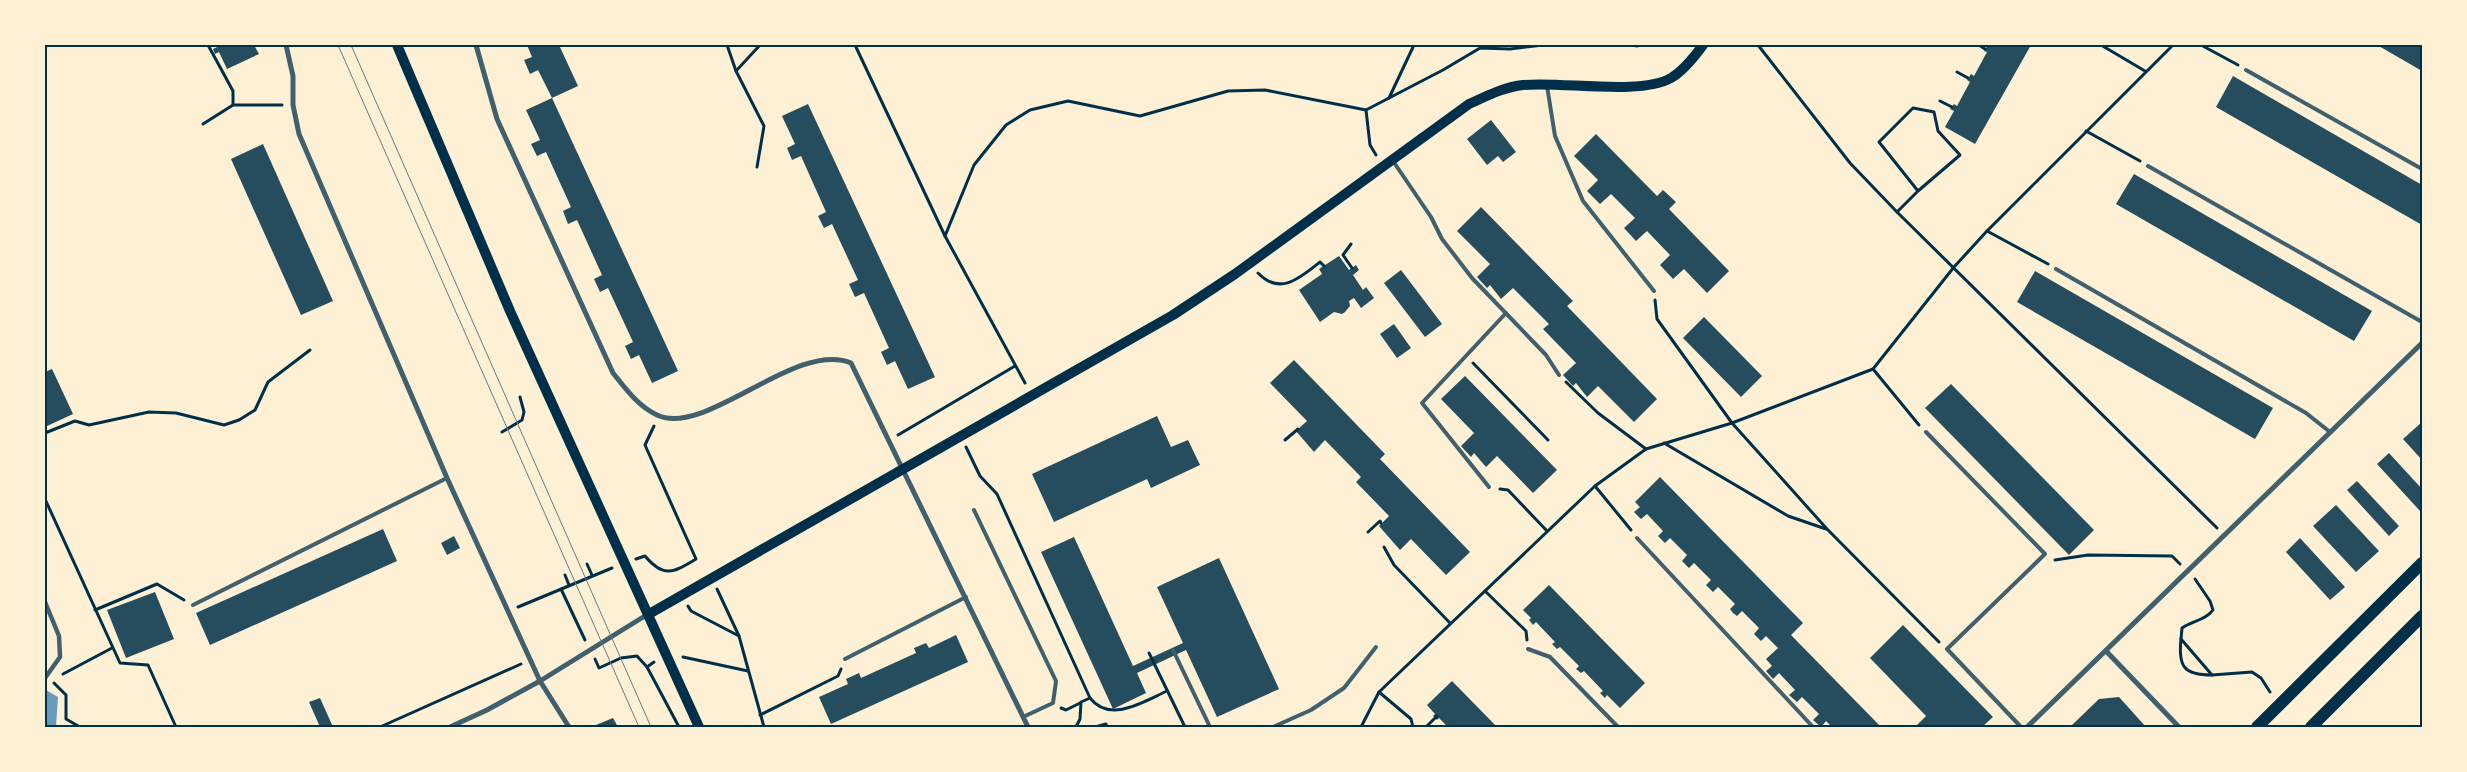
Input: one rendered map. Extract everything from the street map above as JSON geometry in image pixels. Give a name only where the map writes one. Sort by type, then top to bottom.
[{"type":"main road","points":[[396,45],[510,312],[626,562],[699,727]]},
{"type":"main road","points":[[649,614],[1032,397],[1172,315],[1252,262],[1469,104],[1495,92],[1522,85],[1624,86],[1649,84],[1671,78],[1696,56],[1703,45]]},
{"type":"main road","points":[[2257,727],[2422,563]]},
{"type":"main road","points":[[2311,727],[2422,616]]},
{"type":"street","points":[[286,45],[293,76],[293,106],[300,134],[447,478],[540,681],[569,727]]},
{"type":"street","points":[[476,45],[496,119],[613,373],[633,398],[659,416],[678,417],[701,413],[800,366],[823,358],[840,358],[851,363],[904,468],[1028,727]]},
{"type":"street","points":[[2027,727],[2223,534],[2422,343]]},
{"type":"street","points":[[45,602],[59,636],[60,657],[45,678]]},
{"type":"street","points":[[450,727],[487,710],[540,681],[649,614]]},
{"type":"street","points":[[2106,651],[2179,727]]},
{"type":"lane","points":[[2246,70],[2422,169]]},
{"type":"lane","points":[[1546,84],[1555,136],[1583,201],[1654,291]]},
{"type":"lane","points":[[1393,160],[1431,217],[1442,239],[1472,278],[1546,355],[1559,375]]},
{"type":"lane","points":[[2148,166],[2422,322]]},
{"type":"lane","points":[[2056,269],[2306,413],[2330,432]]},
{"type":"lane","points":[[1489,487],[1422,403],[1506,313]]},
{"type":"lane","points":[[1926,432],[2045,554],[1947,649],[2021,727]]},
{"type":"lane","points":[[193,605],[447,478]]},
{"type":"lane","points":[[974,510],[1056,681],[1053,703],[1023,717]]},
{"type":"lane","points":[[1637,538],[1813,727]]},
{"type":"lane","points":[[845,659],[966,597]]},
{"type":"lane","points":[[1273,727],[1311,710],[1344,688],[1376,647]]},
{"type":"lane","points":[[1528,649],[1550,657],[1618,727]]},
{"type":"lane","points":[[1173,650],[1210,727]]},
{"type":"path","points":[[208,45],[233,91],[233,105]]},
{"type":"path","points":[[727,45],[736,71],[764,126],[757,167]]},
{"type":"path","points":[[736,71],[760,45]]},
{"type":"path","points":[[855,45],[945,236],[1032,397]]},
{"type":"path","points":[[1389,98],[1414,45]]},
{"type":"path","points":[[945,236],[974,165],[1006,125],[1030,110],[1068,101],[1140,116],[1228,91],[1265,90],[1366,110],[1480,48],[1510,49],[1543,45]]},
{"type":"path","points":[[1632,45],[1637,46]]},
{"type":"path","points":[[1758,45],[1850,163],[1897,212],[2223,534]]},
{"type":"path","points":[[1979,45],[1985,49]]},
{"type":"path","points":[[2101,45],[2145,71]]},
{"type":"path","points":[[1361,727],[1379,692],[1595,486],[1646,448],[1732,423],[1874,369],[1954,267],[1987,231],[2172,45]]},
{"type":"path","points":[[2201,45],[2246,70]]},
{"type":"path","points":[[1957,72],[1968,78]]},
{"type":"path","points":[[1940,101],[1952,107]]},
{"type":"path","points":[[203,124],[233,105],[293,106]]},
{"type":"path","points":[[1897,212],[1960,155],[1938,132],[1934,112],[1913,108],[1879,142],[1918,191]]},
{"type":"path","points":[[1366,110],[1370,145],[1383,166]]},
{"type":"path","points":[[2086,131],[2148,166]]},
{"type":"path","points":[[1987,231],[2056,269]]},
{"type":"path","points":[[1351,244],[1343,256],[1352,268]]},
{"type":"path","points":[[1252,262],[1258,274],[1270,284],[1286,285],[1320,262],[1324,266]]},
{"type":"path","points":[[1654,291],[1656,319],[1732,423],[1826,529],[1947,649]]},
{"type":"path","points":[[45,433],[75,421],[89,425],[150,412],[176,413],[224,425],[239,420],[255,410],[268,382],[310,350]]},
{"type":"path","points":[[1466,356],[1548,440]]},
{"type":"path","points":[[890,440],[1015,366]]},
{"type":"path","points":[[1874,369],[1926,432]]},
{"type":"path","points":[[1559,375],[1598,413],[1646,448]]},
{"type":"path","points":[[502,432],[522,420],[524,412],[520,397]]},
{"type":"path","points":[[509,611],[592,575],[645,556],[653,566],[663,571],[676,571],[696,559],[645,445],[659,416]]},
{"type":"path","points":[[1285,440],[1298,429]]},
{"type":"path","points":[[961,437],[980,476],[997,494],[1090,698],[1094,703],[1111,710],[1125,710],[1168,691]]},
{"type":"path","points":[[1664,443],[1788,516],[1826,529]]},
{"type":"path","points":[[1595,486],[1637,538]]},
{"type":"path","points":[[1489,487],[1508,490],[1547,531]]},
{"type":"path","points":[[45,499],[120,663],[148,665],[176,727]]},
{"type":"path","points":[[1368,532],[1380,521],[1382,523]]},
{"type":"path","points":[[1384,547],[1394,566],[1450,623]]},
{"type":"path","points":[[2045,554],[2054,560],[2088,555],[2172,556],[2202,588],[2213,610],[2209,616],[2191,621],[2182,628],[2181,662],[2188,672],[2196,675],[2252,672],[2261,678],[2270,692]]},
{"type":"path","points":[[586,564],[592,575]]},
{"type":"path","points":[[565,575],[569,585]]},
{"type":"path","points":[[712,578],[739,636],[764,727]]},
{"type":"path","points":[[95,610],[157,584],[193,605]]},
{"type":"path","points":[[1485,591],[1526,632],[1528,649]]},
{"type":"path","points":[[683,595],[691,611],[739,636]]},
{"type":"path","points":[[2181,639],[2212,675]]},
{"type":"path","points":[[80,727],[66,719],[66,695],[51,680],[112,648]]},
{"type":"path","points":[[1149,653],[1185,727]]},
{"type":"path","points":[[667,654],[748,671]]},
{"type":"path","points":[[380,727],[530,659]]},
{"type":"path","points":[[760,715],[838,676],[845,659]]},
{"type":"path","points":[[647,667],[679,727]]},
{"type":"path","points":[[1379,692],[1411,720],[1413,727]]},
{"type":"path","points":[[1053,703],[1066,710],[1090,698]]},
{"type":"path","points":[[1076,727],[1080,719],[1081,702]]},
{"type":"path","points":[[1426,727],[1437,716]]},
{"type":"path","points":[[1095,727],[1106,724],[1108,727]]},
{"type":"water","points":[[46,690],[58,697],[56,726],[58,727],[45,727]]},
{"type":"building","points":[[216,45],[254,45],[259,54],[227,69],[219,52],[215,54],[213,49],[217,47]]},
{"type":"building","points":[[527,45],[559,45],[578,86],[552,98],[538,70],[530,74],[524,60],[532,57]]},
{"type":"building","points":[[1988,45],[1991,47],[2031,45],[1975,144],[1945,127],[1954,111],[1950,109],[1954,104],[1957,106],[1970,82],[1967,80],[1971,74],[1974,76],[1987,52],[1984,51]]},
{"type":"building","points":[[2377,45],[2422,45],[2422,71],[2410,64]]},
{"type":"building","points":[[2233,76],[2422,185],[2422,225],[2216,107]]},
{"type":"building","points":[[552,98],[678,371],[652,383],[639,355],[631,359],[625,346],[633,342],[608,288],[600,292],[594,279],[602,275],[577,220],[568,224],[563,211],[571,207],[546,152],[537,156],[531,144],[540,140],[526,110]]},
{"type":"building","points":[[808,104],[935,377],[908,389],[895,361],[887,365],[881,352],[889,348],[864,293],[855,297],[849,284],[858,280],[832,224],[824,228],[818,216],[826,212],[801,156],[792,160],[787,148],[795,144],[782,116]]},
{"type":"building","points":[[1491,120],[1516,152],[1503,162],[1498,156],[1487,165],[1467,139]]},
{"type":"building","points":[[1596,134],[1657,196],[1663,190],[1676,202],[1669,209],[1729,271],[1707,293],[1684,269],[1673,279],[1660,265],[1670,255],[1647,231],[1636,241],[1624,228],[1635,218],[1611,194],[1600,204],[1587,191],[1598,180],[1574,156]]},
{"type":"building","points":[[263,144],[333,301],[301,315],[231,159]]},
{"type":"building","points":[[2134,174],[2372,311],[2354,341],[2116,204]]},
{"type":"building","points":[[1481,207],[1573,301],[1567,306],[1657,399],[1634,422],[1598,386],[1587,397],[1576,383],[1573,386],[1563,375],[1576,363],[1543,329],[1549,324],[1513,288],[1501,299],[1490,285],[1487,288],[1477,277],[1490,264],[1457,231]]},
{"type":"building","points":[[1339,256],[1349,270],[1356,265],[1359,270],[1353,275],[1363,290],[1366,287],[1374,298],[1361,308],[1354,298],[1349,301],[1350,306],[1345,312],[1342,314],[1334,312],[1320,322],[1299,290],[1322,274],[1319,269]]},
{"type":"building","points":[[1401,270],[1442,324],[1425,337],[1384,283]]},
{"type":"building","points":[[2035,271],[2273,408],[2255,439],[2017,302]]},
{"type":"building","points":[[1704,317],[1762,376],[1741,397],[1683,338]]},
{"type":"building","points":[[1394,324],[1411,348],[1397,358],[1380,334]]},
{"type":"building","points":[[1294,360],[1385,454],[1380,459],[1470,552],[1446,575],[1411,539],[1400,550],[1379,526],[1389,516],[1356,482],[1361,477],[1325,440],[1314,452],[1296,431],[1307,421],[1270,383]]},
{"type":"building","points":[[52,369],[73,414],[45,427],[45,372]]},
{"type":"building","points":[[1465,376],[1557,470],[1533,493],[1497,456],[1486,467],[1474,453],[1471,457],[1461,446],[1474,433],[1441,399]]},
{"type":"building","points":[[1951,384],[2094,530],[2069,555],[1925,408]]},
{"type":"building","points":[[1157,416],[1171,447],[1188,440],[1200,465],[1151,488],[1147,479],[1054,522],[1032,474]]},
{"type":"building","points":[[2422,422],[2422,460],[2403,439]]},
{"type":"building","points":[[2389,453],[2422,489],[2420,511],[2377,464]]},
{"type":"building","points":[[1660,477],[1803,623],[1791,635],[1881,727],[1832,727],[1826,721],[1821,727],[1813,720],[1819,714],[1802,697],[1797,702],[1789,695],[1795,690],[1779,673],[1773,679],[1766,671],[1772,666],[1766,659],[1778,648],[1766,636],[1761,641],[1754,634],[1759,628],[1742,611],[1737,616],[1733,613],[1730,609],[1735,604],[1718,587],[1713,592],[1706,585],[1711,580],[1694,563],[1689,568],[1682,561],[1687,555],[1670,538],[1665,543],[1658,536],[1663,531],[1647,514],[1641,519],[1634,512],[1640,507],[1635,502]]},
{"type":"building","points":[[2357,481],[2399,526],[2389,536],[2347,490]]},
{"type":"building","points":[[2336,505],[2379,551],[2356,572],[2313,526]]},
{"type":"building","points":[[383,529],[397,561],[210,645],[196,613]]},
{"type":"building","points":[[454,536],[460,548],[447,555],[441,543]]},
{"type":"building","points":[[1074,537],[1133,666],[1183,643],[1157,587],[1219,558],[1279,689],[1217,717],[1186,650],[1137,673],[1146,693],[1113,709],[1041,552]]},
{"type":"building","points":[[2300,538],[2345,587],[2330,600],[2286,552]]},
{"type":"building","points":[[1549,585],[1645,683],[1620,708],[1607,695],[1605,698],[1600,693],[1603,691],[1584,671],[1581,673],[1576,669],[1579,666],[1560,647],[1557,649],[1552,644],[1555,642],[1536,622],[1533,625],[1529,620],[1531,618],[1523,610]]},
{"type":"building","points":[[155,592],[174,639],[126,658],[107,610]]},
{"type":"building","points":[[1903,625],[1993,717],[1982,727],[1915,727],[1926,716],[1870,658]]},
{"type":"building","points":[[956,635],[968,662],[831,724],[819,697],[848,684],[846,679],[859,673],[861,678],[916,653],[914,648],[926,643],[929,648]]},
{"type":"building","points":[[1452,681],[1497,727],[1448,727],[1439,718],[1437,720],[1433,716],[1435,714],[1427,705]]},
{"type":"building","points":[[2119,697],[2146,727],[2070,727],[2099,699]]},
{"type":"building","points":[[320,698],[333,727],[320,727],[309,702]]},
{"type":"building","points":[[613,718],[618,727],[591,727]]},
{"type":"tram line","points":[[338,45],[639,727]]},
{"type":"tram line","points":[[351,45],[651,727]]}]
